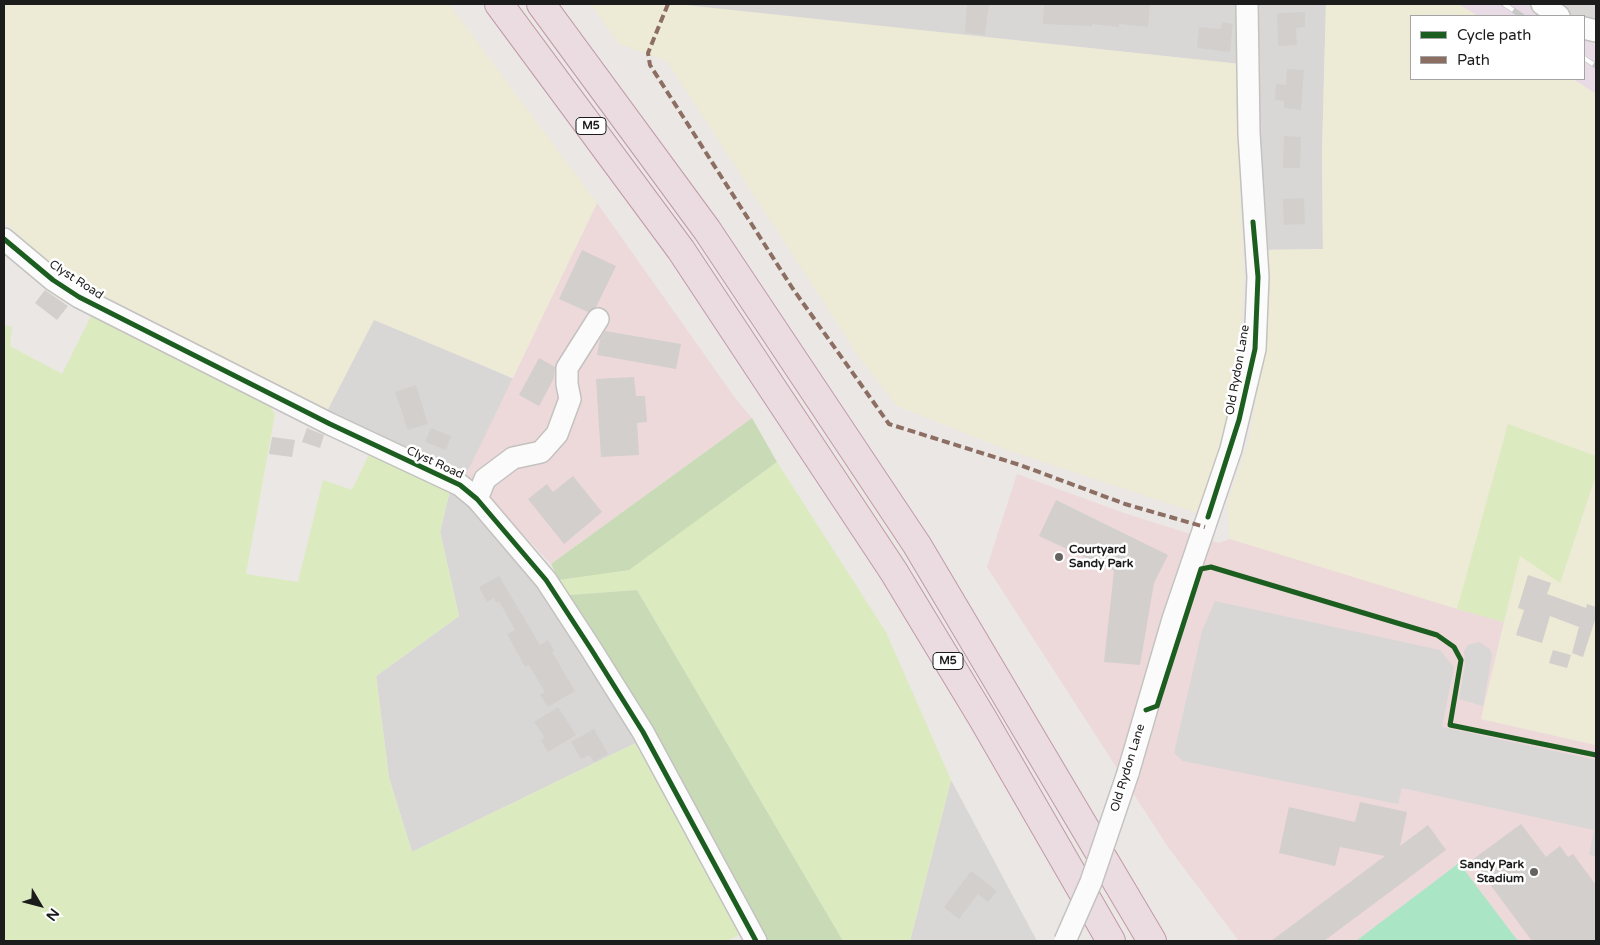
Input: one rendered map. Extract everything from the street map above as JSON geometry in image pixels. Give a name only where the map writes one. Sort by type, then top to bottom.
[{"type":"highway","name":"M5","points":[[499,4],[676,242],[894,572],[1111,941]]},
{"type":"highway","name":"M5","points":[[541,4],[707,230],[918,545],[1152,941]]},
{"type":"highway","name":"M5","points":[[1082,820],[1117,858],[1170,941]]},
{"type":"highway","name":"M5","points":[[1059,850],[1098,941]]},
{"type":"street","name":"Old Rydon Lane","points":[[1065,941],[1091,882],[1128,773],[1173,619],[1237,428],[1255,349],[1258,277],[1248,132],[1247,4]]},
{"type":"street","points":[[1542,4],[1558,15]]},
{"type":"street","name":"Clyst Road","points":[[4,239],[53,280],[79,297],[330,424],[460,484],[477,499],[546,580],[591,649],[643,732],[756,941]]},
{"type":"street","points":[[477,499],[485,479],[513,458],[542,452],[558,434],[570,399],[567,384],[567,368],[598,320]]},
{"type":"shaded area","points":[[4,4],[449,4],[597,203],[513,378],[374,320],[327,411],[252,375],[105,296],[40,256],[4,221]]},
{"type":"shaded area","points":[[591,4],[676,4],[1240,64],[1240,191],[1244,275],[1240,354],[1230,422],[1200,514],[1007,450],[897,406],[859,357],[667,61],[619,44]]},
{"type":"shaded area","points":[[1237,4],[1240,64],[675,5]]},
{"type":"shaded area","points":[[1256,4],[1326,4],[1322,153],[1323,249],[1263,250],[1256,162]]},
{"type":"shaded area","points":[[1326,4],[1458,4],[1476,15],[1410,15],[1410,80],[1575,80],[1596,94],[1596,456],[1508,424],[1457,609],[1230,539],[1227,505],[1249,439],[1264,355],[1268,305],[1263,250],[1323,249],[1322,153]]},
{"type":"shaded area","points":[[1458,4],[1535,4],[1552,15],[1476,15]]},
{"type":"shaded area","points":[[1549,4],[1596,4],[1596,27],[1585,23],[1585,15],[1567,15]]},
{"type":"shaded area","points":[[1585,38],[1596,46],[1596,94],[1575,80],[1585,80]]},
{"type":"shaded area","points":[[597,203],[738,402],[752,418],[551,564],[466,475]]},
{"type":"shaded area","points":[[374,319],[514,379],[466,475],[325,415]]},
{"type":"shaded area","points":[[1017,474],[1124,513],[1219,543],[1230,539],[1504,622],[1481,719],[1596,745],[1596,941],[1239,941],[1168,847],[987,567]]},
{"type":"shaded area","points":[[1596,475],[1596,745],[1481,719],[1520,555],[1560,583]]},
{"type":"shaded area","points":[[450,490],[489,524],[549,598],[600,676],[636,743],[412,852],[389,778],[376,676],[459,616],[440,532]]},
{"type":"shaded area","points":[[1215,601],[1440,650],[1454,667],[1442,727],[1596,760],[1596,856],[1589,855],[1594,830],[1402,788],[1398,804],[1183,761],[1174,753],[1202,631]]},
{"type":"shaded area","points":[[1479,642],[1490,649],[1492,655],[1483,706],[1459,699],[1465,664],[1464,651],[1468,645]]},
{"type":"shaded area","points":[[951,780],[1037,941],[910,941]]},
{"type":"green space","points":[[91,316],[269,406],[275,414],[246,574],[298,582],[323,480],[352,490],[371,450],[450,490],[440,532],[459,616],[376,676],[389,778],[412,852],[636,743],[740,934],[728,941],[4,941],[4,325],[12,327],[10,346],[62,374]]},
{"type":"green space","points":[[752,418],[777,462],[629,570],[559,580],[551,564]]},
{"type":"green space","points":[[1508,424],[1596,456],[1596,475],[1560,583],[1520,556],[1504,622],[1457,609]]},
{"type":"green space","points":[[777,462],[886,632],[951,780],[910,941],[843,941],[637,590],[569,595],[559,580],[629,569]]},
{"type":"green space","points":[[637,590],[843,941],[767,941],[654,729],[569,595]]},
{"type":"green space","name":"Sandy Park Stadium","points":[[1459,863],[1518,941],[1356,941]]},
{"type":"building","points":[[967,4],[989,4],[985,35],[965,33]]},
{"type":"building","points":[[1044,4],[1150,4],[1148,27],[1119,24],[1119,27],[1092,24],[1092,26],[1043,24]]},
{"type":"building","points":[[1305,12],[1305,27],[1296,28],[1297,45],[1278,46],[1277,13]]},
{"type":"building","points":[[1222,22],[1233,24],[1230,52],[1197,48],[1199,27],[1221,29]]},
{"type":"building","points":[[1287,69],[1304,70],[1301,110],[1284,108],[1284,101],[1275,100],[1276,84],[1286,85]]},
{"type":"building","points":[[1284,136],[1301,137],[1300,168],[1283,168]]},
{"type":"building","points":[[1304,198],[1305,224],[1284,225],[1283,199]]},
{"type":"building","points":[[582,250],[616,266],[596,307],[588,312],[559,299]]},
{"type":"building","points":[[45,290],[68,306],[57,320],[35,303]]},
{"type":"building","points":[[605,331],[681,344],[676,369],[597,355],[600,339]]},
{"type":"building","points":[[539,358],[555,367],[554,378],[539,406],[519,395]]},
{"type":"building","points":[[634,377],[636,396],[645,396],[647,422],[637,423],[639,455],[601,457],[596,379]]},
{"type":"building","points":[[416,385],[428,424],[408,430],[395,392]]},
{"type":"building","points":[[307,428],[324,435],[320,448],[302,442]]},
{"type":"building","points":[[431,428],[451,436],[446,450],[425,442]]},
{"type":"building","points":[[272,437],[295,440],[292,457],[269,454]]},
{"type":"building","points":[[573,476],[602,512],[564,544],[528,499],[547,484],[553,492]]},
{"type":"building","points":[[1056,500],[1168,555],[1154,583],[1140,665],[1104,662],[1114,571],[1039,536]]},
{"type":"building","points":[[1528,575],[1551,583],[1547,594],[1586,608],[1587,604],[1596,607],[1596,617],[1583,657],[1572,653],[1579,627],[1550,616],[1542,643],[1516,635],[1524,610],[1518,608]]},
{"type":"building","points":[[499,576],[540,645],[548,640],[554,651],[552,652],[575,691],[548,707],[540,695],[545,692],[529,665],[525,667],[507,634],[515,630],[499,601],[496,603],[494,598],[487,602],[479,587]]},
{"type":"building","points":[[1553,650],[1571,655],[1567,668],[1549,663]]},
{"type":"building","points":[[558,707],[576,735],[548,752],[541,740],[545,738],[534,722]]},
{"type":"building","points":[[594,729],[608,754],[594,762],[589,755],[581,759],[571,742]]},
{"type":"building","points":[[1360,802],[1407,812],[1400,846],[1428,825],[1446,850],[1324,941],[1271,941],[1385,856],[1340,847],[1335,866],[1279,853],[1289,807],[1355,822]]},
{"type":"building","name":"Sandy Park Stadium","points":[[1521,824],[1546,857],[1560,846],[1568,857],[1573,854],[1596,885],[1596,941],[1532,941],[1472,860]]},
{"type":"building","points":[[971,871],[997,891],[988,902],[978,894],[959,919],[944,907]]},
{"type":"railway","points":[[1504,4],[1520,15]]},
{"type":"railway","points":[[1585,59],[1596,66]]},
{"type":"marked path","points":[[668,4],[648,53],[650,65],[793,289],[889,424],[1020,465],[1125,504],[1205,527]]},
{"type":"cycle path","points":[[1208,517],[1239,420],[1255,349],[1258,277],[1253,222]]},
{"type":"cycle path","points":[[4,239],[53,280],[79,297],[330,424],[460,485],[477,499],[546,580],[591,649],[643,732],[756,941]]},
{"type":"cycle path","points":[[1146,710],[1157,706],[1201,569],[1211,567],[1437,635],[1454,647],[1461,660],[1450,725],[1596,755]]},
{"type":"place","name":"Courtyard Sandy Park","points":[[1059,557]]},
{"type":"place","name":"Sandy Park Stadium","points":[[1534,872]]}]
